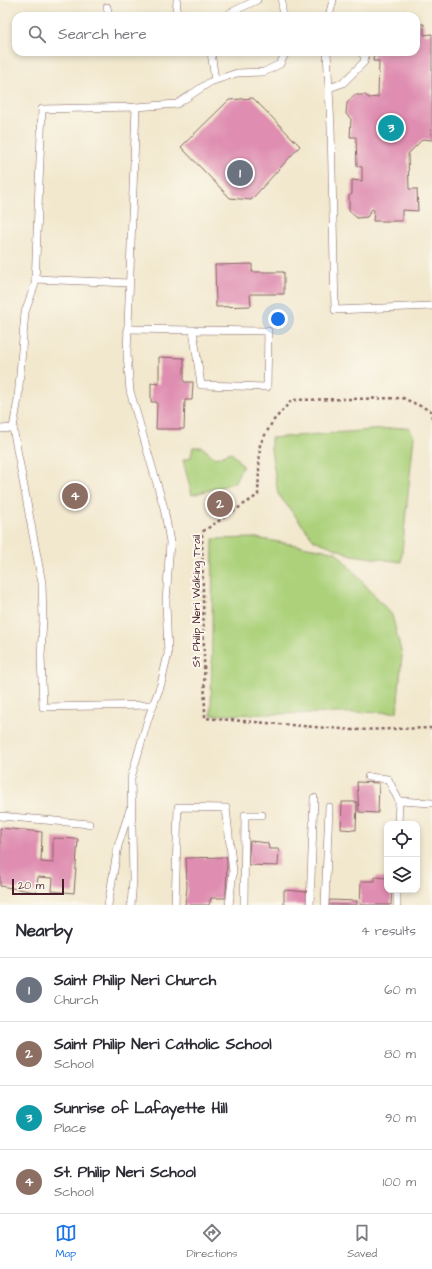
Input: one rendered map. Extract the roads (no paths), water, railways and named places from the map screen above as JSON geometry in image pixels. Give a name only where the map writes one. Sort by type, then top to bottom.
[{"type":"lane","points":[[176,12],[177,0]]},
{"type":"lane","points":[[232,12],[257,0]]},
{"type":"lane","points":[[282,0],[282,12]]},
{"type":"lane","points":[[330,12],[333,0]]},
{"type":"lane","points":[[107,7],[108,12]]},
{"type":"lane","points":[[212,56],[215,80]]},
{"type":"lane","points":[[153,705],[43,707],[41,656],[43,619],[42,583],[13,428],[18,399],[25,312],[35,279],[42,109],[136,107],[177,104],[210,82],[237,73],[264,72],[280,64],[284,56]]},
{"type":"lane","points":[[327,56],[331,127],[335,310],[432,306]]},
{"type":"lane","points":[[329,88],[343,83],[364,62],[365,56]]},
{"type":"lane","points":[[131,905],[133,879],[131,778],[148,719],[161,684],[168,654],[166,602],[170,542],[164,508],[130,391],[126,354],[136,107]]},
{"type":"lane","points":[[35,279],[129,283]]},
{"type":"lane","points":[[127,329],[268,331],[267,388],[201,385],[193,330]]},
{"type":"lane","points":[[0,429],[13,428]]},
{"type":"lane","points":[[368,777],[388,779],[399,801],[398,821]]},
{"type":"lane","points":[[310,905],[314,798]]},
{"type":"lane","points":[[399,801],[432,803]]},
{"type":"lane","points":[[108,905],[118,846],[132,803]]},
{"type":"lane","points":[[174,905],[178,806],[226,808],[233,872],[229,905]]},
{"type":"lane","points":[[325,905],[329,807]]},
{"type":"lane","points":[[244,905],[245,815],[262,815]]},
{"type":"lane","points":[[0,816],[89,824]]},
{"type":"lane","points":[[397,893],[397,905]]},
{"type":"place","name":"Sunrise of Lafayette Hill","points":[[391,128]]},
{"type":"place","name":"Saint Philip Neri Church","points":[[240,173]]},
{"type":"place","name":"St. Philip Neri School","points":[[75,496]]},
{"type":"place","name":"Saint Philip Neri Catholic School","points":[[220,504]]}]
